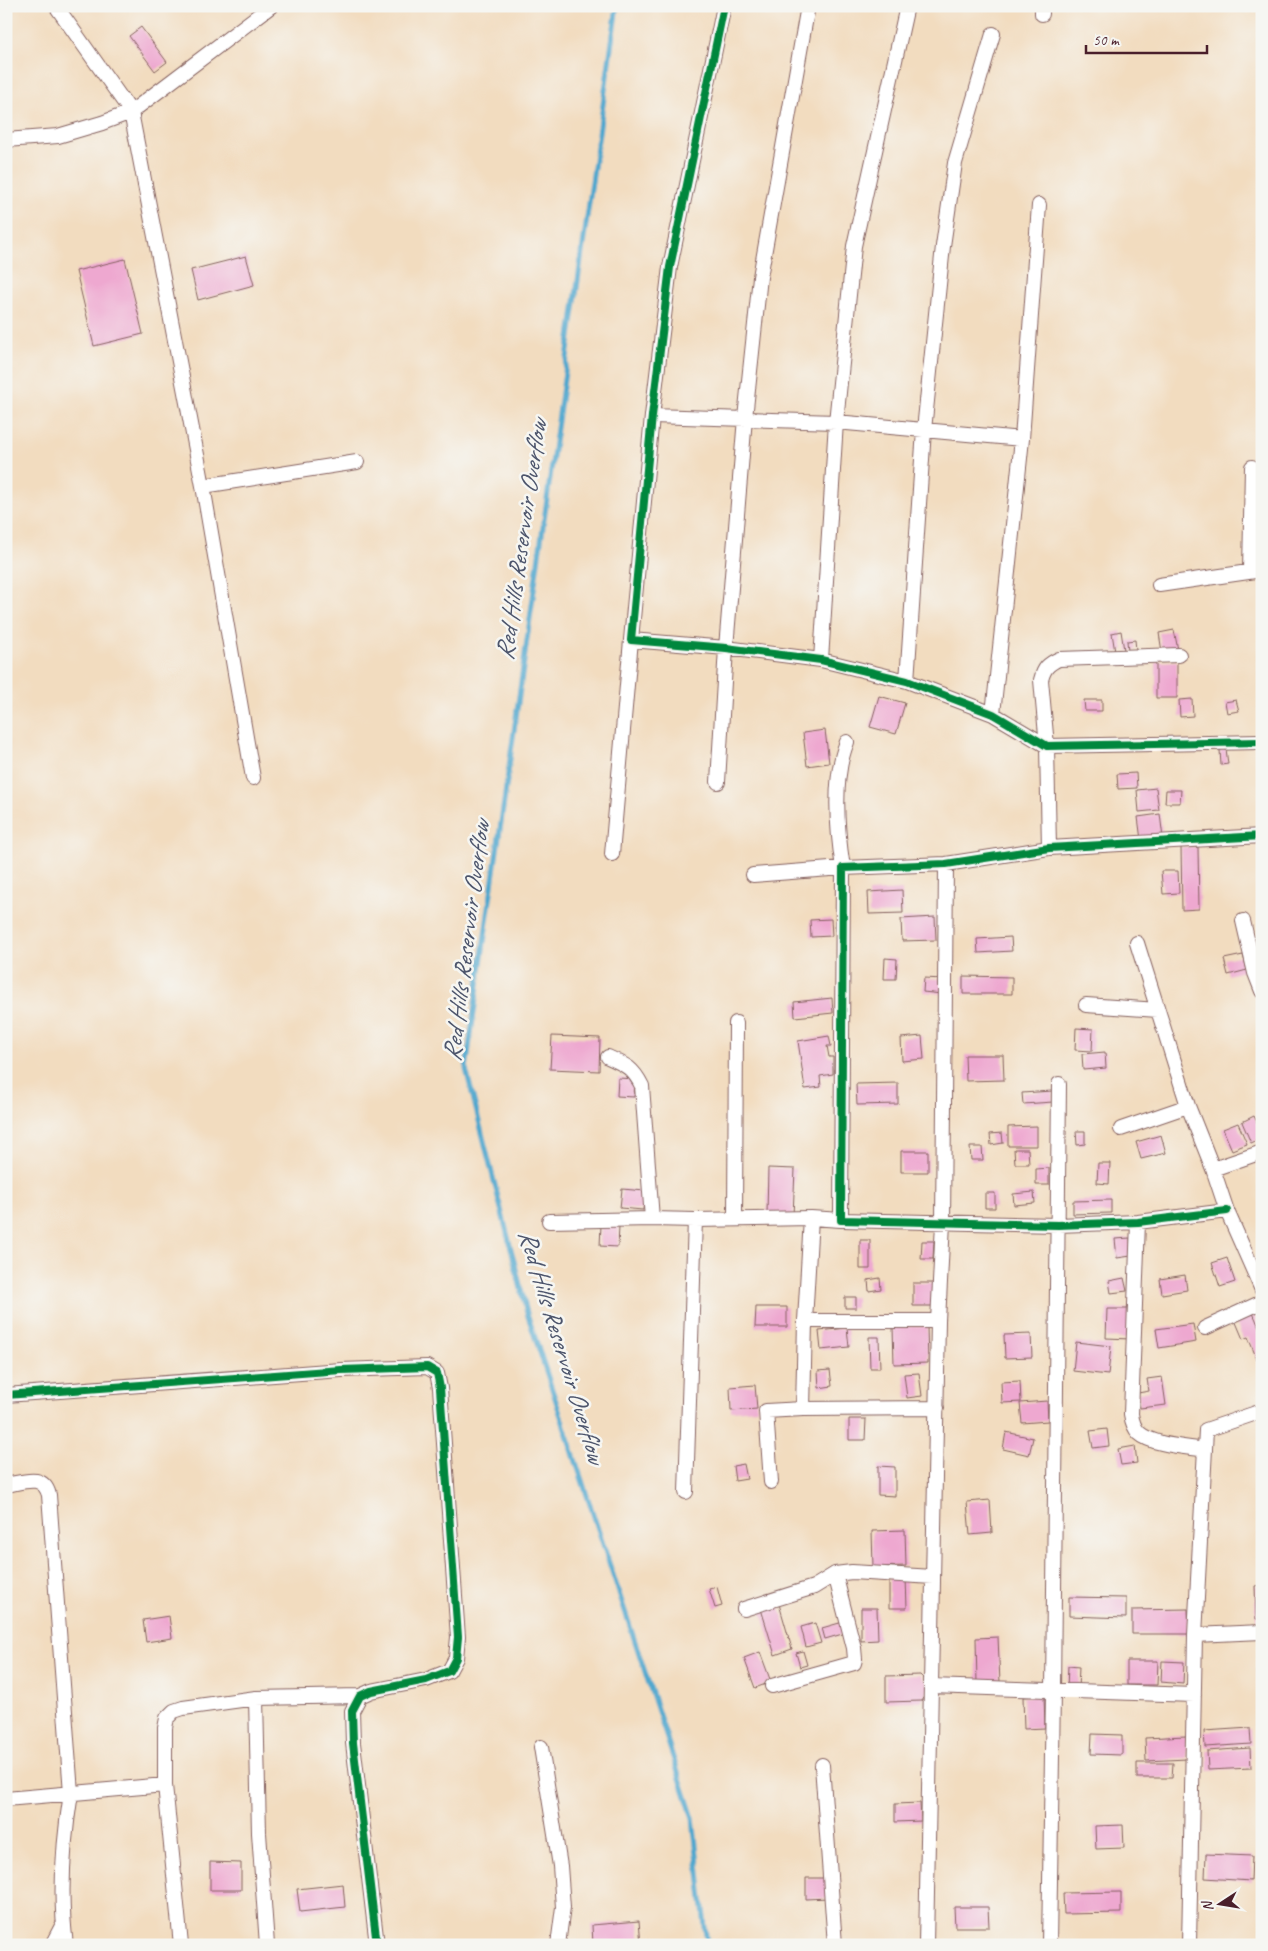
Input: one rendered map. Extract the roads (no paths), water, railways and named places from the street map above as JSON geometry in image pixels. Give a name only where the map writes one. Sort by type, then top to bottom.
[{"type":"street","points":[[56,6],[131,112],[203,486],[253,778]]},
{"type":"street","points":[[6,140],[58,136],[131,112],[271,6]]},
{"type":"street","points":[[612,854],[652,416],[670,267],[724,6]]},
{"type":"street","points":[[718,782],[726,648],[745,418],[760,277],[808,6]]},
{"type":"street","points":[[820,660],[836,422],[854,246],[907,6]]},
{"type":"street","points":[[907,681],[924,430],[943,246],[955,163],[993,34]]},
{"type":"street","points":[[993,714],[1022,440],[1039,205]]},
{"type":"street","points":[[652,416],[836,422],[1022,440]]},
{"type":"street","points":[[203,486],[357,462]]},
{"type":"street","points":[[1159,585],[1256,571],[1252,467]]},
{"type":"street","points":[[631,640],[726,648],[820,660],[907,681],[993,714],[1047,746],[1262,742]]},
{"type":"street","points":[[1049,848],[1047,746],[1041,680],[1044,669],[1050,663],[1059,659],[1179,655]]},
{"type":"street","points":[[841,1220],[843,868],[838,839],[838,807],[840,758],[847,742]]},
{"type":"street","points":[[753,875],[843,868],[946,864],[1049,848],[1262,836]]},
{"type":"street","points":[[926,1945],[938,1321],[943,1223],[946,864]]},
{"type":"street","points":[[1243,921],[1255,973],[1262,991]]},
{"type":"street","points":[[1136,943],[1188,1106],[1213,1169],[1227,1212],[1262,1290]]},
{"type":"street","points":[[1086,1005],[1158,1010]]},
{"type":"street","points":[[735,1219],[736,1023]]},
{"type":"street","points":[[608,1057],[630,1068],[636,1074],[642,1086],[652,1219]]},
{"type":"street","points":[[1048,1945],[1053,1692],[1059,1084]]},
{"type":"street","points":[[1121,1129],[1188,1106]]},
{"type":"street","points":[[1213,1169],[1262,1152]]},
{"type":"street","points":[[549,1221],[812,1218],[1058,1225],[1138,1222],[1227,1212]]},
{"type":"street","points":[[803,1409],[805,1321],[812,1218]]},
{"type":"street","points":[[686,1492],[695,1220]]},
{"type":"street","points":[[1138,1222],[1131,1414],[1133,1423],[1138,1432],[1149,1440],[1205,1450]]},
{"type":"street","points":[[1205,1328],[1262,1302]]},
{"type":"street","points":[[805,1321],[938,1321]]},
{"type":"street","points":[[6,1395],[341,1370],[427,1367],[437,1373],[440,1388],[458,1637],[456,1658],[449,1671],[426,1680],[371,1690],[360,1696],[256,1698],[183,1708],[174,1711],[168,1718],[165,1728],[165,1785],[181,1945]]},
{"type":"street","points":[[771,1482],[766,1411],[936,1408]]},
{"type":"street","points":[[1189,1945],[1195,1635],[1206,1430],[1262,1411]]},
{"type":"street","points":[[6,1485],[42,1482],[46,1485],[49,1495],[71,1793],[64,1839],[63,1924],[66,1945]]},
{"type":"street","points":[[744,1609],[814,1587],[835,1574],[852,1572],[933,1577]]},
{"type":"street","points":[[772,1686],[854,1663],[856,1659],[854,1648],[835,1574]]},
{"type":"street","points":[[1195,1635],[1262,1632]]},
{"type":"street","points":[[931,1686],[1053,1692],[1194,1695]]},
{"type":"street","points":[[360,1696],[352,1711],[353,1743],[377,1945]]},
{"type":"street","points":[[256,1698],[258,1833],[267,1945]]},
{"type":"street","points":[[541,1747],[560,1866],[563,1907],[558,1945]]},
{"type":"street","points":[[822,1765],[835,1945]]},
{"type":"street","points":[[6,1798],[165,1785]]},
{"type":"street","points":[[52,1945],[63,1924]]},
{"type":"waterway","name":"Red Hills Reservoir Overflow","points":[[617,6],[466,1069],[527,1313],[693,1818],[707,1945]]}]
